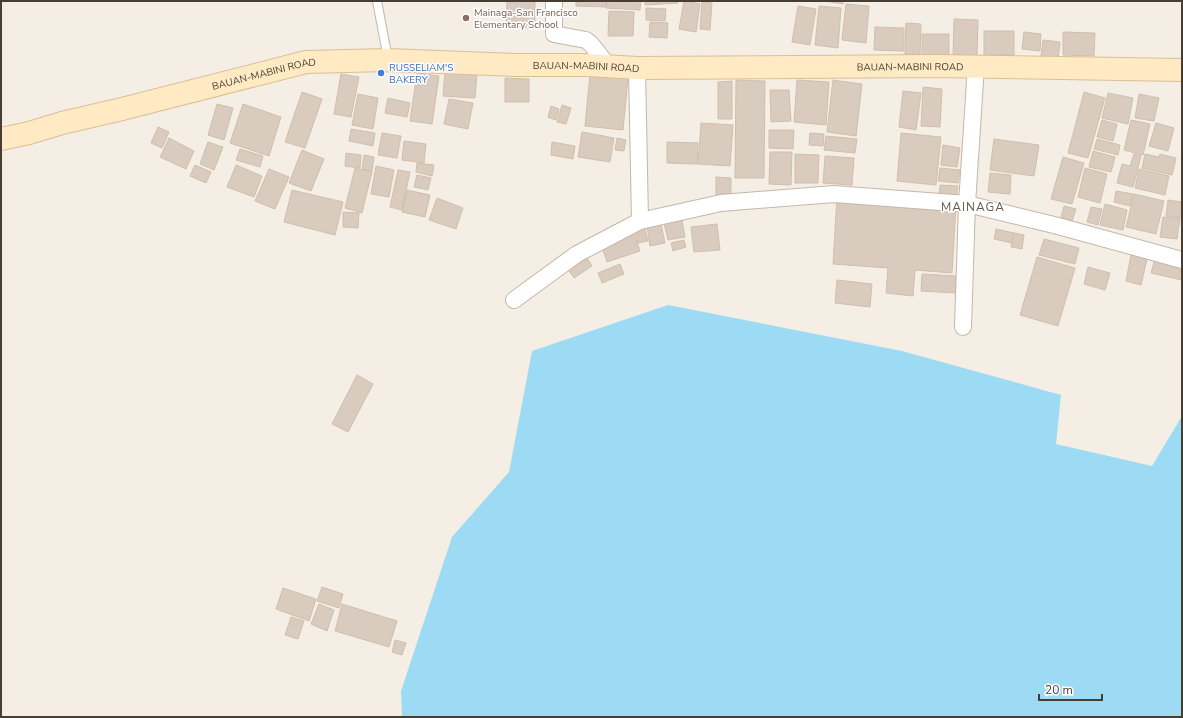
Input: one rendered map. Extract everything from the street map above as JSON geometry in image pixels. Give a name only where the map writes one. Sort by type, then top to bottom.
[{"type":"main road","name":"BAUAN-MABINI ROAD","points":[[1,139],[29,134],[62,123],[306,62],[388,60],[637,68],[976,66],[1182,70]]},
{"type":"street","points":[[554,1],[554,34],[586,40],[591,44],[609,67]]},
{"type":"street","points":[[963,327],[967,204],[976,66]]},
{"type":"street","points":[[637,68],[640,221]]},
{"type":"street","points":[[514,300],[577,254],[640,221],[721,203],[834,194],[967,204],[1058,226],[1182,260]]},
{"type":"lane","points":[[377,1],[388,60]]},
{"type":"water","points":[[668,305],[902,351],[1061,395],[1056,444],[1152,466],[1182,416],[1182,717],[402,717],[401,691],[452,537],[509,472],[532,351]]},
{"type":"building","points":[[507,1],[535,1],[535,28],[506,27]]},
{"type":"building","points":[[576,1],[606,1],[606,7],[576,6]]},
{"type":"building","points":[[607,1],[641,1],[640,10],[606,8]]},
{"type":"building","points":[[645,1],[678,1],[678,3],[645,5]]},
{"type":"building","points":[[684,1],[700,4],[696,32],[679,29]]},
{"type":"building","points":[[825,1],[843,1],[843,4]]},
{"type":"building","points":[[702,2],[712,3],[710,30],[700,29]]},
{"type":"building","points":[[846,4],[869,6],[866,43],[842,40]]},
{"type":"building","points":[[798,6],[816,9],[810,45],[792,42]]},
{"type":"building","points":[[819,6],[841,8],[838,48],[815,45]]},
{"type":"building","points":[[646,8],[666,9],[665,21],[646,20]]},
{"type":"building","points":[[609,11],[634,12],[633,36],[608,36]]},
{"type":"building","points":[[954,19],[978,20],[977,56],[953,56]]},
{"type":"building","points":[[650,22],[668,23],[667,38],[649,37]]},
{"type":"building","points":[[906,23],[921,24],[920,55],[905,54]]},
{"type":"building","points":[[875,27],[904,28],[904,51],[874,50]]},
{"type":"building","points":[[984,31],[1014,31],[1014,55],[984,55]]},
{"type":"building","points":[[1024,32],[1041,34],[1040,51],[1022,49]]},
{"type":"building","points":[[1063,32],[1095,33],[1094,56],[1063,55]]},
{"type":"building","points":[[922,34],[949,34],[949,56],[922,56]]},
{"type":"building","points":[[1043,40],[1060,42],[1058,59],[1041,57]]},
{"type":"building","points":[[445,72],[477,75],[475,98],[443,96]]},
{"type":"building","points":[[417,73],[439,76],[432,124],[410,121]]},
{"type":"building","points":[[341,74],[359,77],[351,117],[334,114]]},
{"type":"building","points":[[590,74],[628,78],[623,130],[585,126]]},
{"type":"building","points":[[505,78],[529,79],[529,102],[505,102]]},
{"type":"building","points":[[736,80],[765,81],[764,178],[735,178]]},
{"type":"building","points":[[797,80],[829,82],[826,125],[794,122]]},
{"type":"building","points":[[833,80],[862,84],[856,136],[827,132]]},
{"type":"building","points":[[732,81],[732,119],[718,119],[718,82]]},
{"type":"building","points":[[923,87],[942,89],[940,127],[921,126]]},
{"type":"building","points":[[770,90],[789,90],[791,121],[771,122]]},
{"type":"building","points":[[903,91],[921,93],[916,130],[899,127]]},
{"type":"building","points":[[302,92],[322,99],[305,148],[285,142]]},
{"type":"building","points":[[1084,92],[1105,98],[1088,158],[1068,153]]},
{"type":"building","points":[[1108,93],[1133,98],[1128,124],[1102,118]]},
{"type":"building","points":[[358,94],[378,98],[373,129],[352,125]]},
{"type":"building","points":[[1139,94],[1159,98],[1154,121],[1135,118]]},
{"type":"building","points":[[388,98],[410,103],[407,117],[385,113]]},
{"type":"building","points":[[449,99],[473,103],[468,129],[444,124]]},
{"type":"building","points":[[217,104],[233,108],[224,140],[208,135]]},
{"type":"building","points":[[243,104],[281,117],[269,156],[230,143]]},
{"type":"building","points":[[562,105],[571,108],[566,124],[557,122]]},
{"type":"building","points":[[551,106],[559,109],[556,120],[548,117]]},
{"type":"building","points":[[1102,120],[1117,124],[1113,141],[1097,137]]},
{"type":"building","points":[[1131,120],[1150,124],[1143,155],[1124,150]]},
{"type":"building","points":[[701,123],[733,125],[730,166],[698,164]]},
{"type":"building","points":[[1156,123],[1174,128],[1168,151],[1149,146]]},
{"type":"building","points":[[158,127],[169,132],[162,148],[151,143]]},
{"type":"building","points":[[351,129],[375,133],[373,146],[349,141]]},
{"type":"building","points":[[769,130],[794,130],[793,149],[769,148]]},
{"type":"building","points":[[582,132],[614,138],[610,162],[578,157]]},
{"type":"building","points":[[382,133],[401,136],[397,158],[378,155]]},
{"type":"building","points":[[810,133],[824,134],[823,146],[809,145]]},
{"type":"building","points":[[901,133],[941,137],[936,185],[897,181]]},
{"type":"building","points":[[826,136],[857,139],[855,153],[824,150]]},
{"type":"building","points":[[169,138],[194,151],[186,169],[160,157]]},
{"type":"building","points":[[617,138],[626,140],[624,151],[615,150]]},
{"type":"building","points":[[994,139],[1039,145],[1034,176],[990,170]]},
{"type":"building","points":[[1097,139],[1120,145],[1118,155],[1094,149]]},
{"type":"building","points":[[404,141],[426,144],[424,163],[402,160]]},
{"type":"building","points":[[208,142],[223,147],[214,170],[200,164]]},
{"type":"building","points":[[552,142],[575,146],[573,159],[551,155]]},
{"type":"building","points":[[667,142],[698,143],[697,164],[667,163]]},
{"type":"building","points":[[943,145],[960,148],[957,167],[941,165]]},
{"type":"building","points":[[240,149],[263,156],[260,167],[236,160]]},
{"type":"building","points":[[302,150],[324,159],[311,191],[289,183]]},
{"type":"building","points":[[1093,151],[1115,157],[1111,172],[1089,167]]},
{"type":"building","points":[[770,152],[792,152],[791,185],[769,184]]},
{"type":"building","points":[[346,153],[361,155],[360,168],[345,166]]},
{"type":"building","points":[[795,154],[819,155],[818,183],[795,183]]},
{"type":"building","points":[[1134,154],[1141,156],[1133,187],[1117,183],[1122,164],[1130,166]]},
{"type":"building","points":[[1145,154],[1159,157],[1160,154],[1176,158],[1172,175],[1142,168]]},
{"type":"building","points":[[364,155],[374,157],[372,171],[362,169]]},
{"type":"building","points":[[825,156],[854,158],[852,185],[823,183]]},
{"type":"building","points":[[1063,157],[1084,163],[1072,204],[1051,199]]},
{"type":"building","points":[[417,163],[434,165],[432,176],[416,172]]},
{"type":"building","points":[[195,165],[211,172],[206,183],[190,176]]},
{"type":"building","points":[[236,165],[262,176],[254,197],[227,187]]},
{"type":"building","points":[[376,166],[394,170],[389,197],[371,194]]},
{"type":"building","points":[[355,168],[372,172],[362,213],[345,208]]},
{"type":"building","points":[[940,168],[960,170],[958,183],[938,181]]},
{"type":"building","points":[[1085,168],[1107,174],[1100,203],[1078,197]]},
{"type":"building","points":[[269,169],[289,177],[275,209],[255,201]]},
{"type":"building","points":[[1139,169],[1169,176],[1165,195],[1135,188]]},
{"type":"building","points":[[398,170],[410,172],[402,210],[390,207]]},
{"type":"building","points":[[990,173],[1011,175],[1010,194],[988,192]]},
{"type":"building","points":[[417,175],[431,178],[428,190],[414,187]]},
{"type":"building","points":[[716,177],[731,178],[731,196],[716,195]]},
{"type":"building","points":[[940,185],[958,186],[956,198],[939,196]]},
{"type":"building","points":[[292,190],[343,202],[335,235],[284,222]]},
{"type":"building","points":[[407,190],[430,195],[425,217],[402,212]]},
{"type":"building","points":[[1116,191],[1133,194],[1130,206],[1114,202]]},
{"type":"building","points":[[1134,194],[1164,201],[1156,234],[1126,227]]},
{"type":"building","points":[[837,197],[956,206],[952,273],[915,270],[913,296],[886,293],[888,268],[833,264]]},
{"type":"building","points":[[437,198],[463,208],[456,229],[429,220]]},
{"type":"building","points":[[1168,200],[1182,202],[1181,218],[1166,216]]},
{"type":"building","points":[[1105,204],[1127,210],[1123,230],[1100,225]]},
{"type":"building","points":[[1064,206],[1076,209],[1072,221],[1061,218]]},
{"type":"building","points":[[1091,207],[1102,209],[1098,225],[1087,222]]},
{"type":"building","points":[[343,212],[359,213],[358,228],[343,227]]},
{"type":"building","points":[[1163,217],[1180,219],[1177,239],[1160,237]]},
{"type":"building","points":[[682,220],[685,237],[668,240],[664,223]]},
{"type":"building","points":[[661,224],[665,243],[650,246],[647,226]]},
{"type":"building","points":[[717,224],[720,250],[694,252],[691,227]]},
{"type":"building","points":[[644,225],[648,241],[638,243],[635,226]]},
{"type":"building","points":[[996,229],[1014,233],[1012,243],[994,239]]},
{"type":"building","points":[[634,233],[640,251],[607,262],[601,244]]},
{"type":"building","points":[[1014,233],[1024,235],[1022,249],[1011,247]]},
{"type":"building","points":[[1044,239],[1079,248],[1075,264],[1039,255]]},
{"type":"building","points":[[684,240],[686,247],[673,251],[671,243]]},
{"type":"building","points":[[1131,255],[1147,259],[1141,285],[1126,281]]},
{"type":"building","points":[[1156,255],[1182,262],[1182,280],[1151,273]]},
{"type":"building","points":[[586,256],[592,266],[574,278],[567,268]]},
{"type":"building","points":[[1037,257],[1075,268],[1058,326],[1020,315]]},
{"type":"building","points":[[620,264],[624,274],[602,283],[598,273]]},
{"type":"building","points":[[1088,267],[1110,273],[1105,290],[1084,284]]},
{"type":"building","points":[[922,274],[956,276],[955,293],[921,291]]},
{"type":"building","points":[[837,280],[872,284],[870,307],[835,303]]},
{"type":"building","points":[[357,375],[373,384],[348,432],[332,424]]},
{"type":"building","points":[[322,587],[343,594],[339,608],[317,601]]},
{"type":"building","points":[[283,588],[316,599],[309,621],[276,609]]},
{"type":"building","points":[[319,604],[334,610],[327,631],[311,624]]},
{"type":"building","points":[[342,604],[397,621],[389,647],[335,631]]},
{"type":"building","points":[[291,617],[304,621],[298,639],[285,635]]},
{"type":"building","points":[[395,640],[406,643],[402,655],[392,652]]},
{"type":"place","name":"Mainaga-San Francisco Elementary School","points":[[466,18]]},
{"type":"place","name":"RUSSELIAM'S BAKERY","points":[[381,73]]},
{"type":"district","name":"MAINAGA","points":[[973,207]]}]
